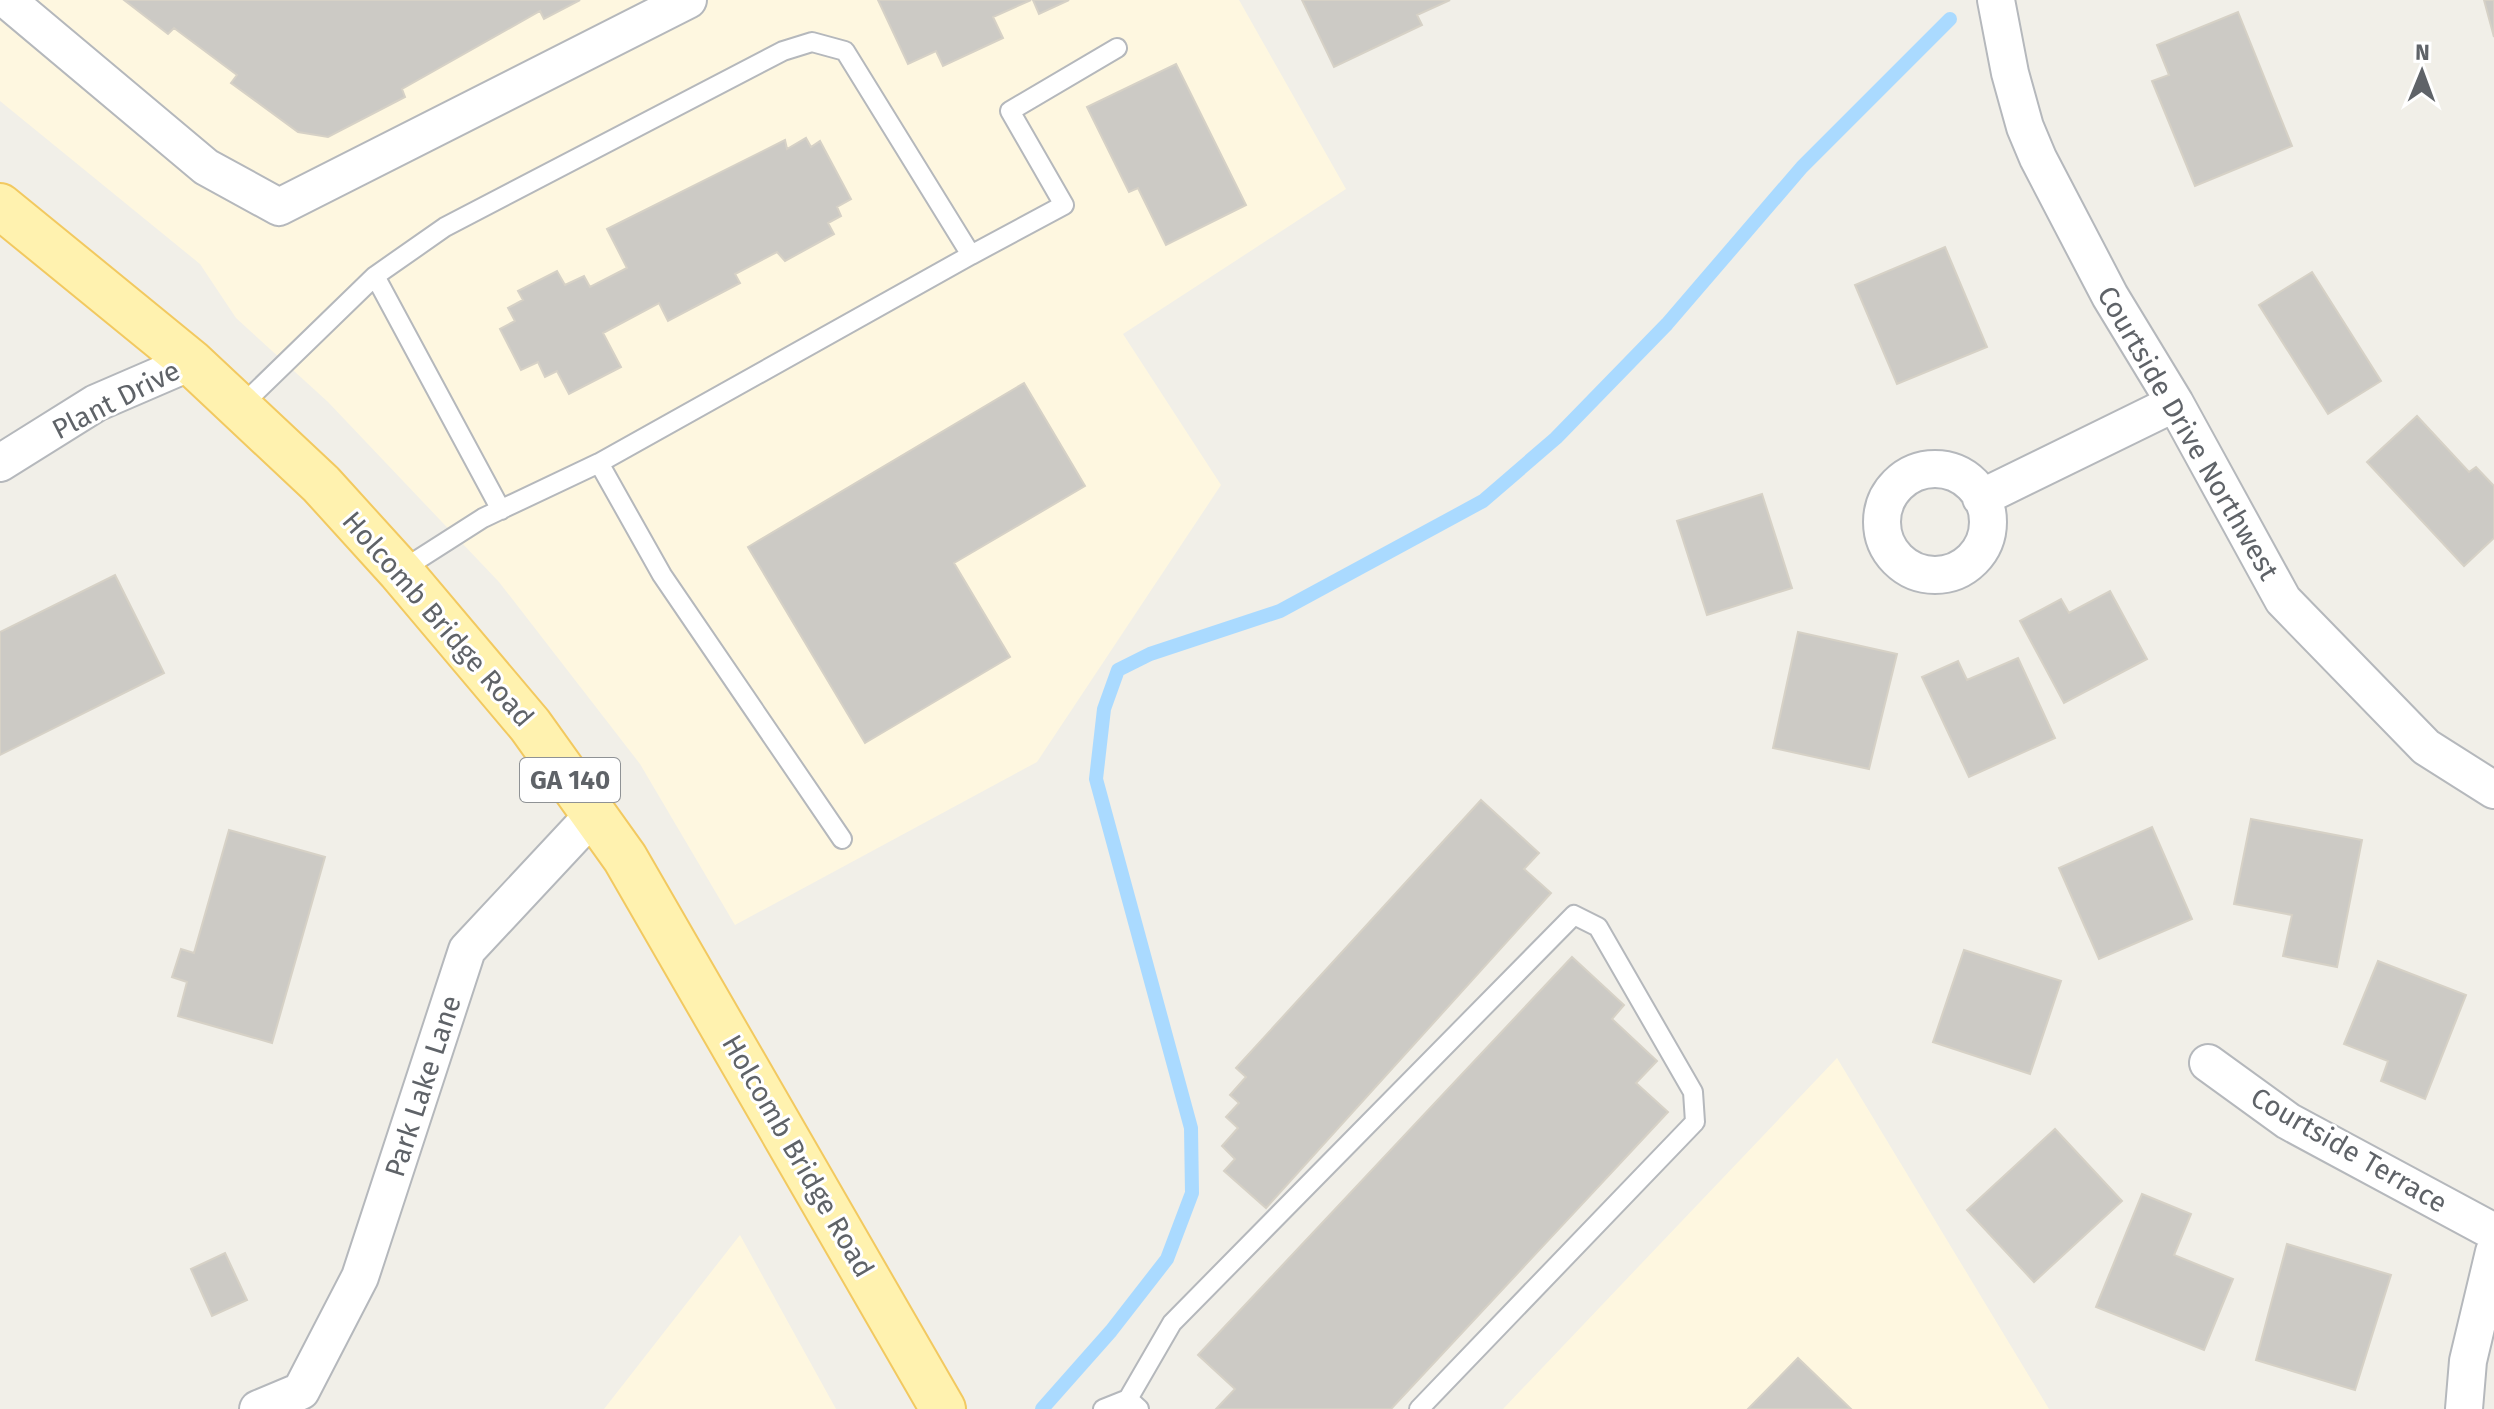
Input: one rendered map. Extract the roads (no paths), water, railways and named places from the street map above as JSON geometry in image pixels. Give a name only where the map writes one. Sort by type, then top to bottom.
[{"type":"main road","name":"Holcomb Bridge Road","points":[[0,206],[191,362],[321,484],[400,571],[530,725],[625,858],[943,1409]]},
{"type":"street","points":[[7,0],[206,167],[279,207],[688,0]]},
{"type":"street","name":"Courtside Drive Northwest","points":[[1996,0],[2025,127],[2110,296],[2175,403],[2283,600],[2426,747],[2494,790]]},
{"type":"street","name":"Plant Drive","points":[[0,463],[96,403],[191,362]]},
{"type":"street","points":[[1981,498],[2175,403]]},
{"type":"street","name":"Park Lake Lane","points":[[258,1409],[301,1391],[360,1277],[467,950],[594,814]]},
{"type":"street","name":"Courtside Terrace","points":[[2208,1063],[2288,1121],[2494,1232]]},
{"type":"street","points":[[2464,1409],[2468,1361],[2494,1252]]},
{"type":"lane","points":[[239,408],[375,276],[445,227],[783,51],[812,42],[845,51],[971,255]]},
{"type":"lane","points":[[400,571],[501,510],[599,463],[1064,205],[1010,111],[1117,48]]},
{"type":"lane","points":[[375,276],[501,510]]},
{"type":"lane","points":[[599,463],[662,575],[842,839]]},
{"type":"lane","points":[[1103,1409],[1133,1404],[1172,1323],[1574,915],[1598,927],[1693,1092],[1695,1122],[1419,1409]]},
{"type":"waterway","points":[[1042,1409],[1111,1331],[1167,1259],[1192,1193],[1191,1128],[1096,779],[1104,709],[1118,670],[1150,654],[1280,611],[1483,501],[1556,438],[1667,324],[1802,167],[1950,19]]}]
